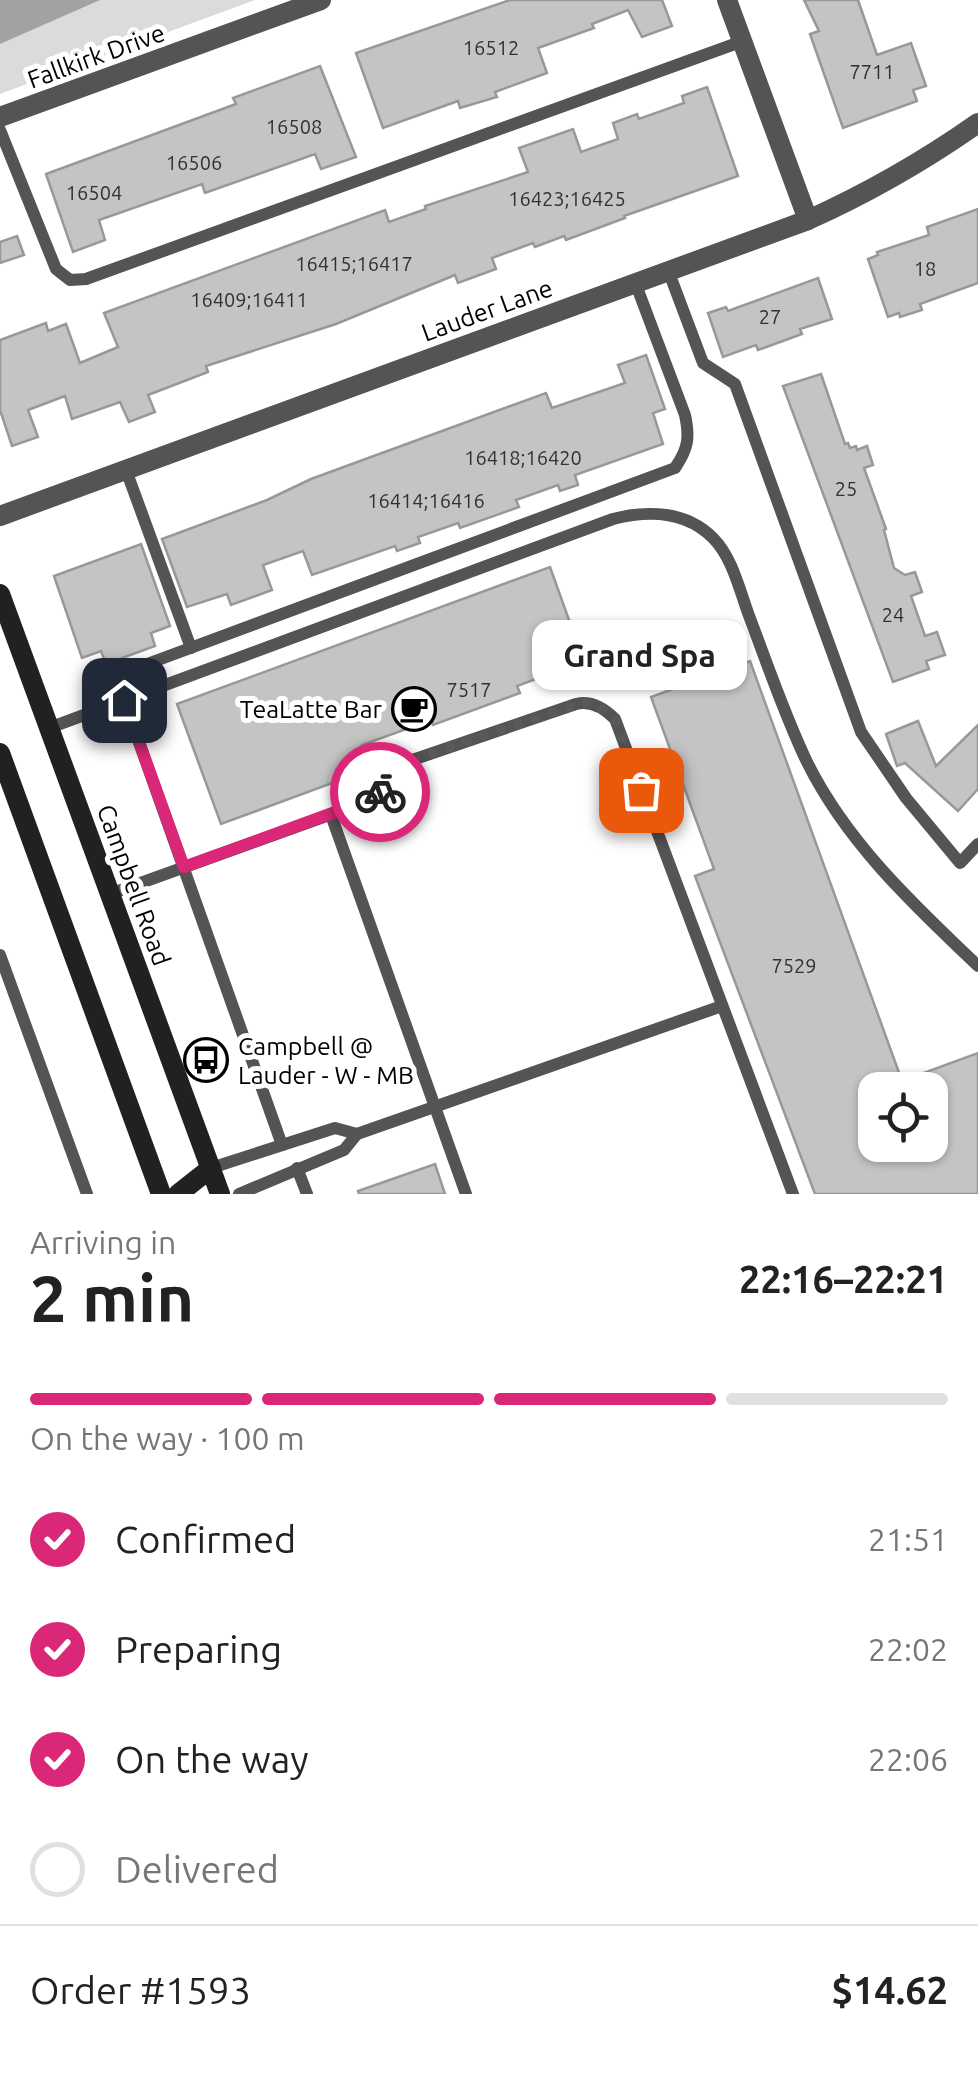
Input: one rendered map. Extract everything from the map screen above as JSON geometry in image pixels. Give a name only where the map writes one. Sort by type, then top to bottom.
[{"type":"main road","name":"Campbell Road","points":[[0,594],[220,1194]]},
{"type":"main road","points":[[0,755],[161,1194]]},
{"type":"main road","points":[[178,1194],[211,1168]]},
{"type":"street","name":"Fallkirk Drive","points":[[0,118],[321,0]]},
{"type":"street","points":[[727,0],[808,220]]},
{"type":"street","name":"Lauder Lane","points":[[0,516],[808,220],[895,176],[978,124]]},
{"type":"lane","points":[[0,130],[56,268],[70,280],[86,279],[743,41]]},
{"type":"lane","points":[[668,270],[703,363],[734,384],[861,732],[906,798],[960,863],[978,844]]},
{"type":"lane","points":[[88,686],[675,468],[690,437],[635,282]]},
{"type":"lane","points":[[126,470],[191,648]]},
{"type":"lane","points":[[49,728],[614,520],[651,512],[686,520],[702,528],[726,553],[787,716],[823,792],[842,822],[902,894],[978,966]]},
{"type":"lane","points":[[124,700],[282,1145]]},
{"type":"lane","points":[[110,894],[379,796],[389,768],[576,704],[584,702],[607,711],[615,719],[793,1194]]},
{"type":"lane","points":[[331,815],[466,1194]]},
{"type":"lane","points":[[0,956],[88,1194]]},
{"type":"lane","points":[[239,1194],[344,1150],[358,1134],[722,1006]]},
{"type":"lane","points":[[211,1168],[335,1128],[358,1134]]},
{"type":"lane","points":[[297,1168],[307,1194]]},
{"type":"shaded area","points":[[0,0],[255,0],[0,94]]},
{"type":"shaded area","points":[[0,0],[100,0],[0,44]]},
{"type":"building","points":[[510,0],[662,0],[672,26],[642,37],[628,10],[592,24],[594,28],[538,48],[547,73],[495,92],[497,97],[460,108],[458,101],[383,128],[356,53]]},
{"type":"building","points":[[804,0],[858,0],[877,55],[911,43],[926,86],[913,90],[917,101],[843,128],[810,34],[819,31]]},
{"type":"building","points":[[320,66],[356,157],[321,169],[315,154],[205,193],[202,184],[99,220],[105,240],[73,252],[46,174],[236,104],[233,98]]},
{"type":"building","points":[[707,87],[738,176],[566,240],[564,236],[535,247],[533,243],[492,258],[496,269],[458,283],[455,275],[336,324],[206,366],[208,372],[148,395],[155,412],[129,422],[120,402],[72,419],[65,396],[28,410],[38,437],[12,446],[0,410],[0,340],[46,323],[48,331],[66,324],[80,363],[118,347],[104,313],[385,210],[389,222],[528,172],[519,148],[573,129],[581,152],[618,139],[613,123],[637,114],[639,119],[684,103],[682,96]]},
{"type":"building","points":[[978,209],[978,283],[920,304],[922,310],[888,317],[868,259],[877,252],[929,235],[927,227]]},
{"type":"building","points":[[17,236],[24,255],[0,263],[0,242]]},
{"type":"building","points":[[818,278],[832,319],[800,329],[802,334],[758,350],[756,345],[723,357],[708,313],[726,307],[728,311]]},
{"type":"building","points":[[646,355],[665,409],[653,413],[663,444],[575,475],[578,485],[560,491],[558,485],[516,500],[519,507],[460,528],[458,523],[418,537],[420,543],[397,551],[395,546],[312,575],[303,551],[263,565],[272,590],[231,605],[227,594],[187,607],[162,539],[267,500],[311,479],[546,393],[552,408],[625,383],[618,365]]},
{"type":"building","points":[[821,374],[845,444],[850,448],[856,446],[857,450],[867,446],[873,465],[864,468],[886,529],[894,568],[905,575],[915,572],[922,592],[911,596],[925,636],[937,632],[945,655],[926,661],[929,669],[893,682],[783,386]]},
{"type":"building","points":[[141,544],[170,626],[151,633],[155,646],[106,664],[101,651],[82,658],[54,576]]},
{"type":"building","points":[[550,567],[587,670],[563,679],[560,670],[517,686],[520,693],[433,725],[431,720],[362,745],[370,769],[221,824],[177,704]]},
{"type":"building","points":[[750,661],[899,1072],[858,1072],[858,1162],[948,1162],[948,1072],[926,1072],[978,1053],[978,1194],[815,1194],[695,876],[714,869],[651,697]]},
{"type":"building","points":[[918,721],[936,766],[978,725],[978,789],[958,811],[905,763],[897,766],[886,734]]},
{"type":"building","points":[[435,1164],[445,1194],[359,1194],[358,1191]]},
{"type":"way so far","points":[[380,792],[389,768],[584,702],[607,711],[615,719],[641,790]]},
{"type":"place","name":"TeaLatte Bar","points":[[414,709]]},
{"type":"place","name":"Grand Spa","points":[[641,790]]},
{"type":"place","name":"Campbell @ Lauder - W - MB","points":[[206,1060]]},
{"type":"route","points":[[124,700],[184,867],[331,815],[379,796],[380,792]]}]
